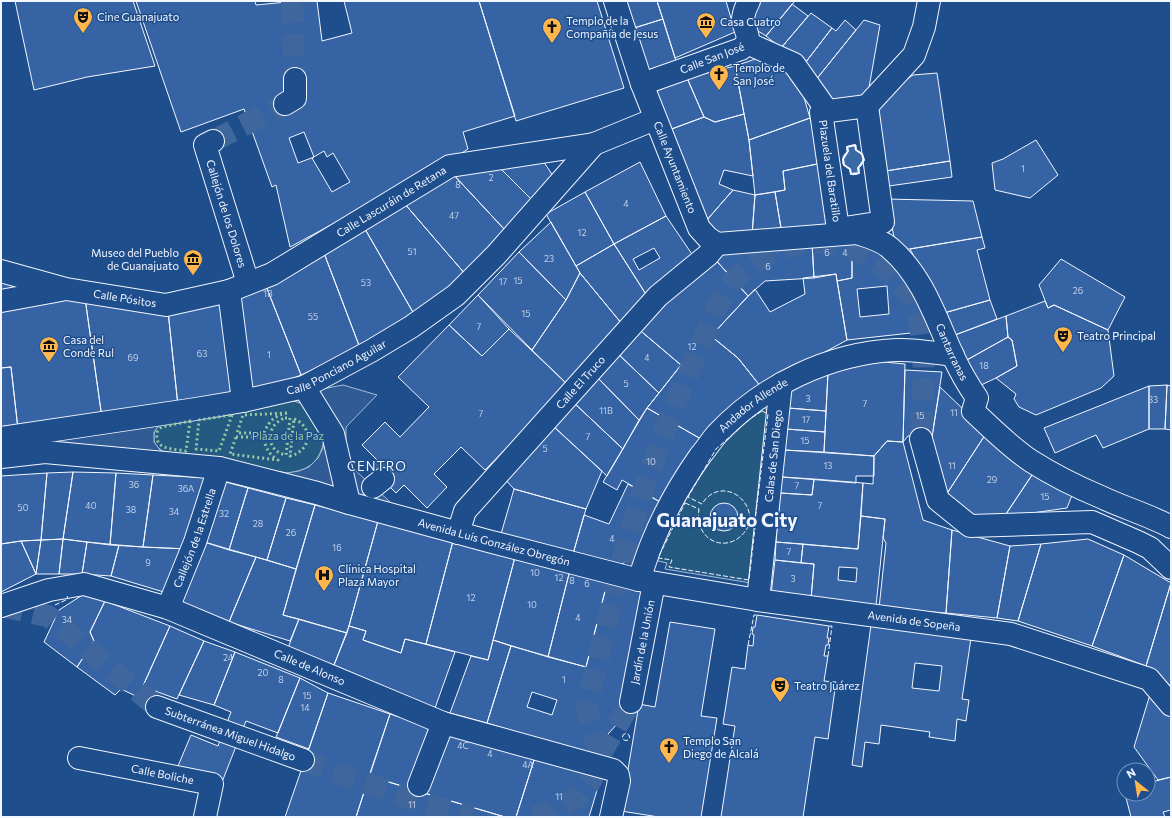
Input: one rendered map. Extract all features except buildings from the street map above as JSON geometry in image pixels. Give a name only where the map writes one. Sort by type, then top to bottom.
[{"type":"street","name":"Calle Ayuntamiento","points":[[615,1],[642,84],[699,228],[708,238],[717,244]]},
{"type":"street","points":[[747,43],[748,35],[743,23],[743,18],[749,1]]},
{"type":"street","points":[[867,106],[914,55],[924,27],[929,1]]},
{"type":"street","name":"Calle San José","points":[[642,84],[741,49],[747,43],[794,64],[828,112]]},
{"type":"street","name":"Plazuela del Baratillo","points":[[867,106],[883,222],[838,229],[821,112],[828,112],[867,106]]},
{"type":"street","points":[[594,144],[656,119]]},
{"type":"street","name":"Callejón de los Dolores","points":[[209,143],[238,287],[243,401]]},
{"type":"street","name":"Calle Lascuráin de Retana","points":[[238,287],[272,274],[450,166],[594,144]]},
{"type":"street","name":"Calle Ponciano Aguilar","points":[[1,438],[243,401],[304,388],[411,327],[456,295],[496,255],[594,144]]},
{"type":"street","name":"Cantarranas","points":[[717,244],[857,233],[876,239],[890,248],[914,276],[929,301],[965,380],[977,398],[973,411],[1001,437],[1030,460],[1067,481],[1102,498],[1156,518],[1171,527]]},
{"type":"street","name":"Calle El Truco","points":[[458,533],[465,511],[658,296],[708,255],[717,244]]},
{"type":"street","name":"Calle Pósitos","points":[[1,271],[66,289],[166,305],[238,287]]},
{"type":"street","points":[[1,301],[66,289]]},
{"type":"street","name":"Andador Allende","points":[[647,582],[651,544],[671,503],[692,467],[716,435],[741,412],[781,384],[842,358],[897,350],[953,355]]},
{"type":"street","name":"Calas de San Diego","points":[[758,600],[781,384]]},
{"type":"street","points":[[304,388],[333,434],[349,503]]},
{"type":"street","points":[[922,439],[938,500],[970,526],[1092,522],[1150,548],[1171,568]]},
{"type":"street","points":[[1,457],[45,452],[219,468],[318,493],[349,503]]},
{"type":"street","name":"Callejón de la Estrella","points":[[168,608],[195,542],[219,468]]},
{"type":"street","name":"Avenida Luis González Obregón","points":[[349,503],[647,582]]},
{"type":"street","name":"Avenida de Sopeña","points":[[647,582],[758,600],[1011,634],[1150,679],[1171,706]]},
{"type":"street","name":"Jardín de la Unión","points":[[631,702],[647,582]]},
{"type":"street","name":"Calle de Alonso","points":[[1,606],[49,590],[84,584],[168,608],[443,723],[613,770],[618,775],[618,781],[611,817]]},
{"type":"street","name":"Subterránea Miguel Hidalgo","points":[[157,707],[303,760]]},
{"type":"street","points":[[419,785],[443,723]]},
{"type":"street","name":"Calle Boliche","points":[[79,758],[212,784],[205,817]]},
{"type":"green space","name":"Plaza de la Paz","points":[[281,401],[294,401],[306,405],[325,435],[318,457],[309,466],[296,472],[287,473],[165,452],[157,446],[154,440],[155,432],[160,424]]},
{"type":"green space","points":[[762,407],[771,412],[751,583],[665,569],[667,563],[654,560],[678,508],[713,447]]},
{"type":"shaded area","points":[[855,145],[856,150],[862,154],[864,160],[858,169],[859,173],[851,174],[850,169],[844,165],[843,159],[848,151],[847,147]]},
{"type":"shaded area","points":[[343,385],[377,395],[346,427],[346,462],[409,519],[217,475],[44,463],[1,468],[1,443],[162,420]],"holes":[[[281,401],[294,401],[306,405],[325,435],[323,448],[318,458],[309,467],[299,471],[287,473],[165,452],[160,450],[154,442],[154,432],[160,424]]]},
{"type":"tunnel","points":[[292,1],[295,79]]},
{"type":"tunnel","points":[[213,141],[285,104]]},
{"type":"tunnel","points":[[533,817],[551,813],[576,798],[591,781],[600,755],[586,708],[626,546],[644,487],[667,424],[716,309],[729,286],[740,273],[768,254],[783,248],[800,244],[816,243],[833,243],[849,247],[886,269],[908,294],[918,316],[924,369],[921,439]]},
{"type":"tunnel","points":[[1,606],[48,616],[157,707]]},
{"type":"tunnel","points":[[600,755],[631,702]]},
{"type":"tunnel","points":[[303,760],[413,800],[472,817]]},
{"type":"hedge","points":[[287,413],[279,415],[272,420],[264,433],[237,433],[243,415],[287,413]]},
{"type":"hedge","points":[[232,415],[219,451],[196,449],[199,420],[232,415]]},
{"type":"hedge","points":[[285,418],[290,418],[286,455],[279,453],[274,449],[270,438],[274,426],[278,421],[285,418]]},
{"type":"hedge","points":[[294,419],[305,427],[307,439],[306,444],[302,449],[290,456],[294,419]]},
{"type":"hedge","points":[[190,421],[186,451],[164,447],[158,442],[157,434],[162,427],[190,421]]},
{"type":"hedge","points":[[236,437],[264,437],[268,450],[272,456],[278,460],[230,454],[236,437]]},
{"type":"fence","points":[[856,145],[856,149],[863,155],[864,161],[859,169],[859,174],[851,175],[850,170],[843,164],[843,157],[847,151],[847,146],[856,145]]},
{"type":"fence","points":[[762,411],[768,414],[755,521],[750,520],[749,511],[745,503],[739,496],[732,492],[716,492],[708,496],[702,504],[688,497],[716,449],[750,419],[762,411]]},
{"type":"fence","points":[[685,503],[699,509],[699,520],[702,530],[707,537],[715,542],[723,543],[732,541],[741,536],[748,527],[755,528],[749,580],[669,567],[672,560],[658,558],[685,503]]},
{"type":"fence","points":[[55,605],[68,599],[67,596]]},
{"type":"fence","points":[[748,645],[754,615],[757,615]]},
{"type":"fence","points":[[828,656],[832,626],[829,626]]},
{"type":"fence","points":[[626,733],[629,734],[630,737],[629,740],[626,741],[623,740],[622,737],[623,734],[626,733]]},
{"type":"wall","points":[[855,145],[856,150],[862,154],[864,160],[858,168],[859,173],[851,174],[850,169],[844,165],[843,159],[848,151],[847,147],[855,145]]},
{"type":"place","name":"Cine Guanajuato","points":[[83,34]]},
{"type":"place","name":"Casa Cuatro","points":[[706,39]]},
{"type":"place","name":"Templo de la Compañía de Jesus","points":[[552,44]]},
{"type":"place","name":"Templo de San José","points":[[719,91]]},
{"type":"place","name":"Museo del Pueblo de Guanajuato","points":[[193,276]]},
{"type":"place","name":"Teatro Principal","points":[[1063,353]]},
{"type":"place","name":"Casa del Conde Rul","points":[[49,363]]},
{"type":"place","name":"Clínica Hospital Plaza Mayor","points":[[324,592]]},
{"type":"place","name":"Teatro Juárez","points":[[780,703]]},
{"type":"place","name":"Templo San Diego de Alcalá","points":[[669,764]]},
{"type":"district","name":"CENTRO","points":[[377,466]]},
{"type":"district","name":"Guanajuato City","points":[[727,520]]}]
